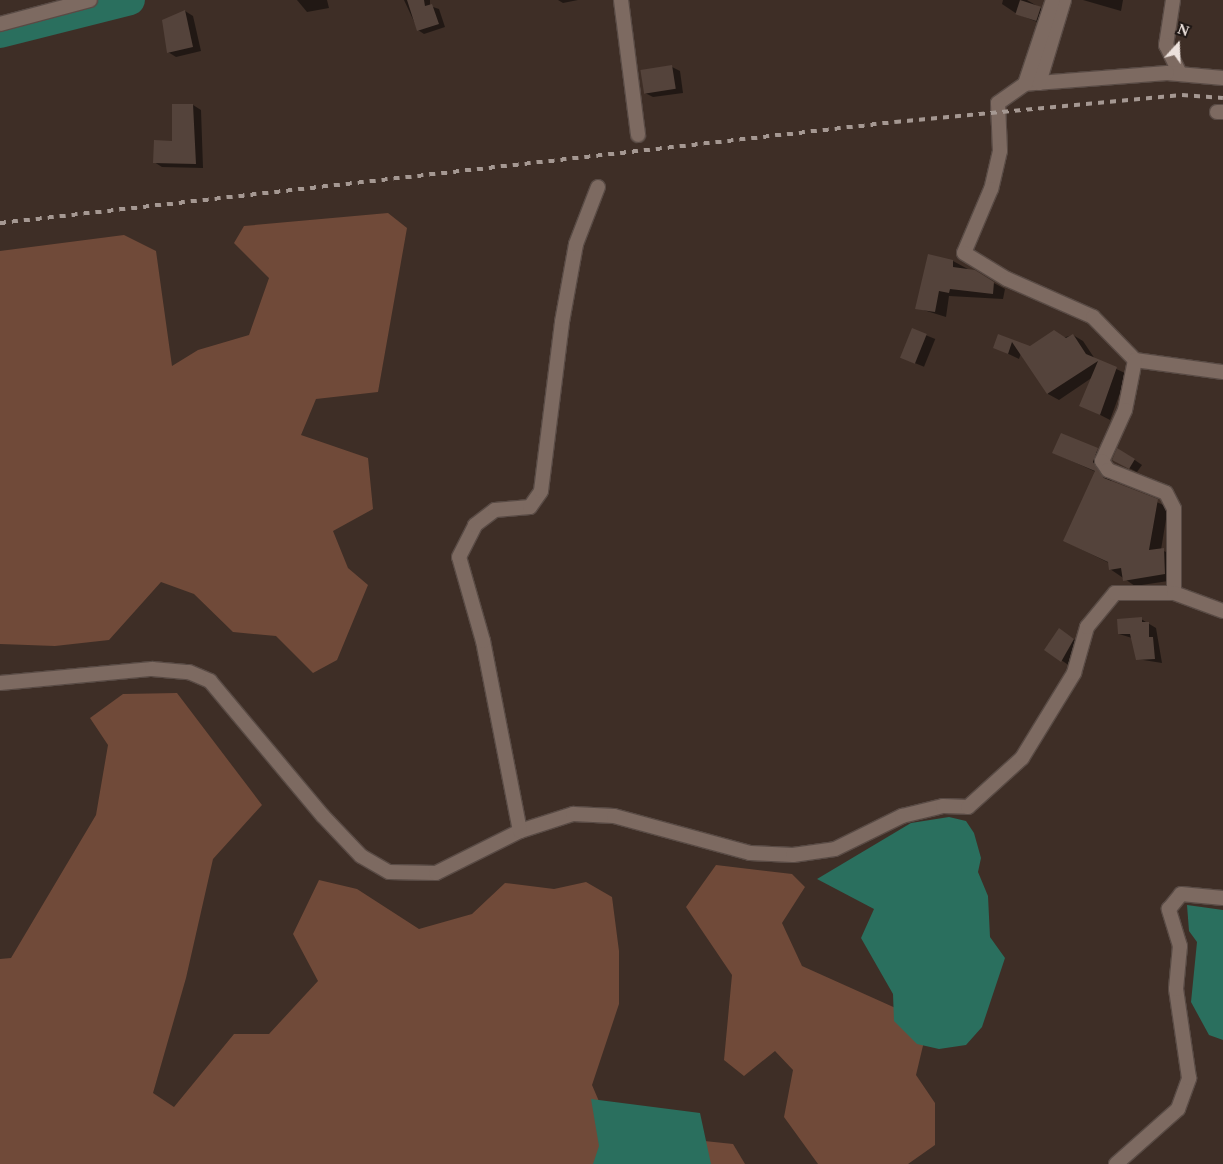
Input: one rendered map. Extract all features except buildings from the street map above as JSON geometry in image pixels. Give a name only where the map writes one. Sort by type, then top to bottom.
[{"type":"street","points":[[0,24],[85,0]]},
{"type":"street","points":[[621,0],[638,135]]},
{"type":"street","points":[[1025,84],[1053,0]]},
{"type":"street","points":[[1039,83],[1064,0]]},
{"type":"street","points":[[1173,0],[1166,45],[1180,74]]},
{"type":"street","points":[[1223,78],[1180,74],[1025,84],[998,103],[1000,151],[991,188],[964,253],[1007,279],[1093,317],[1135,360],[1223,372]]},
{"type":"street","points":[[520,831],[483,641],[459,557],[474,525],[496,510],[530,507],[541,491],[562,322],[576,244],[598,187]]},
{"type":"street","points":[[1135,360],[1125,410],[1102,461],[1108,470],[1166,493],[1174,509],[1174,593]]},
{"type":"street","points":[[0,683],[152,669],[190,672],[210,681],[323,816],[361,856],[389,872],[436,873],[520,831],[573,814],[614,816],[750,853],[793,855],[835,849],[902,816],[943,806],[968,807],[1022,758],[1074,673],[1087,627],[1098,609],[1114,593],[1174,593],[1223,611]]},
{"type":"street","points":[[1116,1164],[1178,1109],[1189,1078],[1176,989],[1180,946],[1169,909],[1181,894],[1223,898]]},
{"type":"shaded area","points":[[388,213],[407,228],[378,392],[316,399],[301,435],[368,458],[373,509],[333,531],[348,568],[368,585],[337,660],[313,673],[276,636],[233,632],[194,594],[161,582],[109,640],[55,646],[0,644],[0,251],[124,235],[156,251],[172,366],[198,350],[249,335],[269,278],[234,243],[244,226]]},
{"type":"shaded area","points":[[177,693],[262,805],[213,859],[186,978],[153,1093],[174,1107],[234,1034],[269,1034],[318,981],[293,934],[319,880],[357,889],[419,929],[472,914],[505,883],[554,889],[586,882],[612,897],[619,951],[619,1004],[592,1085],[607,1120],[609,1164],[0,1164],[0,959],[11,958],[96,815],[108,745],[90,718],[123,694]]},
{"type":"shaded area","points":[[716,865],[792,874],[805,887],[782,923],[802,966],[900,1010],[926,1033],[916,1075],[935,1103],[935,1145],[908,1164],[818,1164],[784,1117],[793,1070],[775,1051],[744,1076],[724,1060],[732,975],[686,907]]},
{"type":"shaded area","points":[[676,1138],[733,1144],[745,1164],[665,1164]]},
{"type":"water","points":[[949,817],[966,821],[974,833],[981,858],[978,872],[988,896],[990,937],[1005,958],[982,1027],[966,1045],[939,1049],[917,1044],[894,1021],[893,994],[861,938],[874,909],[817,879],[911,823]]},
{"type":"water","points":[[1187,905],[1223,910],[1223,1040],[1209,1035],[1191,1002],[1197,942],[1189,931]]},
{"type":"water","points":[[591,1099],[700,1113],[711,1164],[593,1164],[599,1146]]},
{"type":"waterway","points":[[0,33],[130,0]]},
{"type":"railway","points":[[0,223],[895,122],[1182,95],[1223,98]]}]
